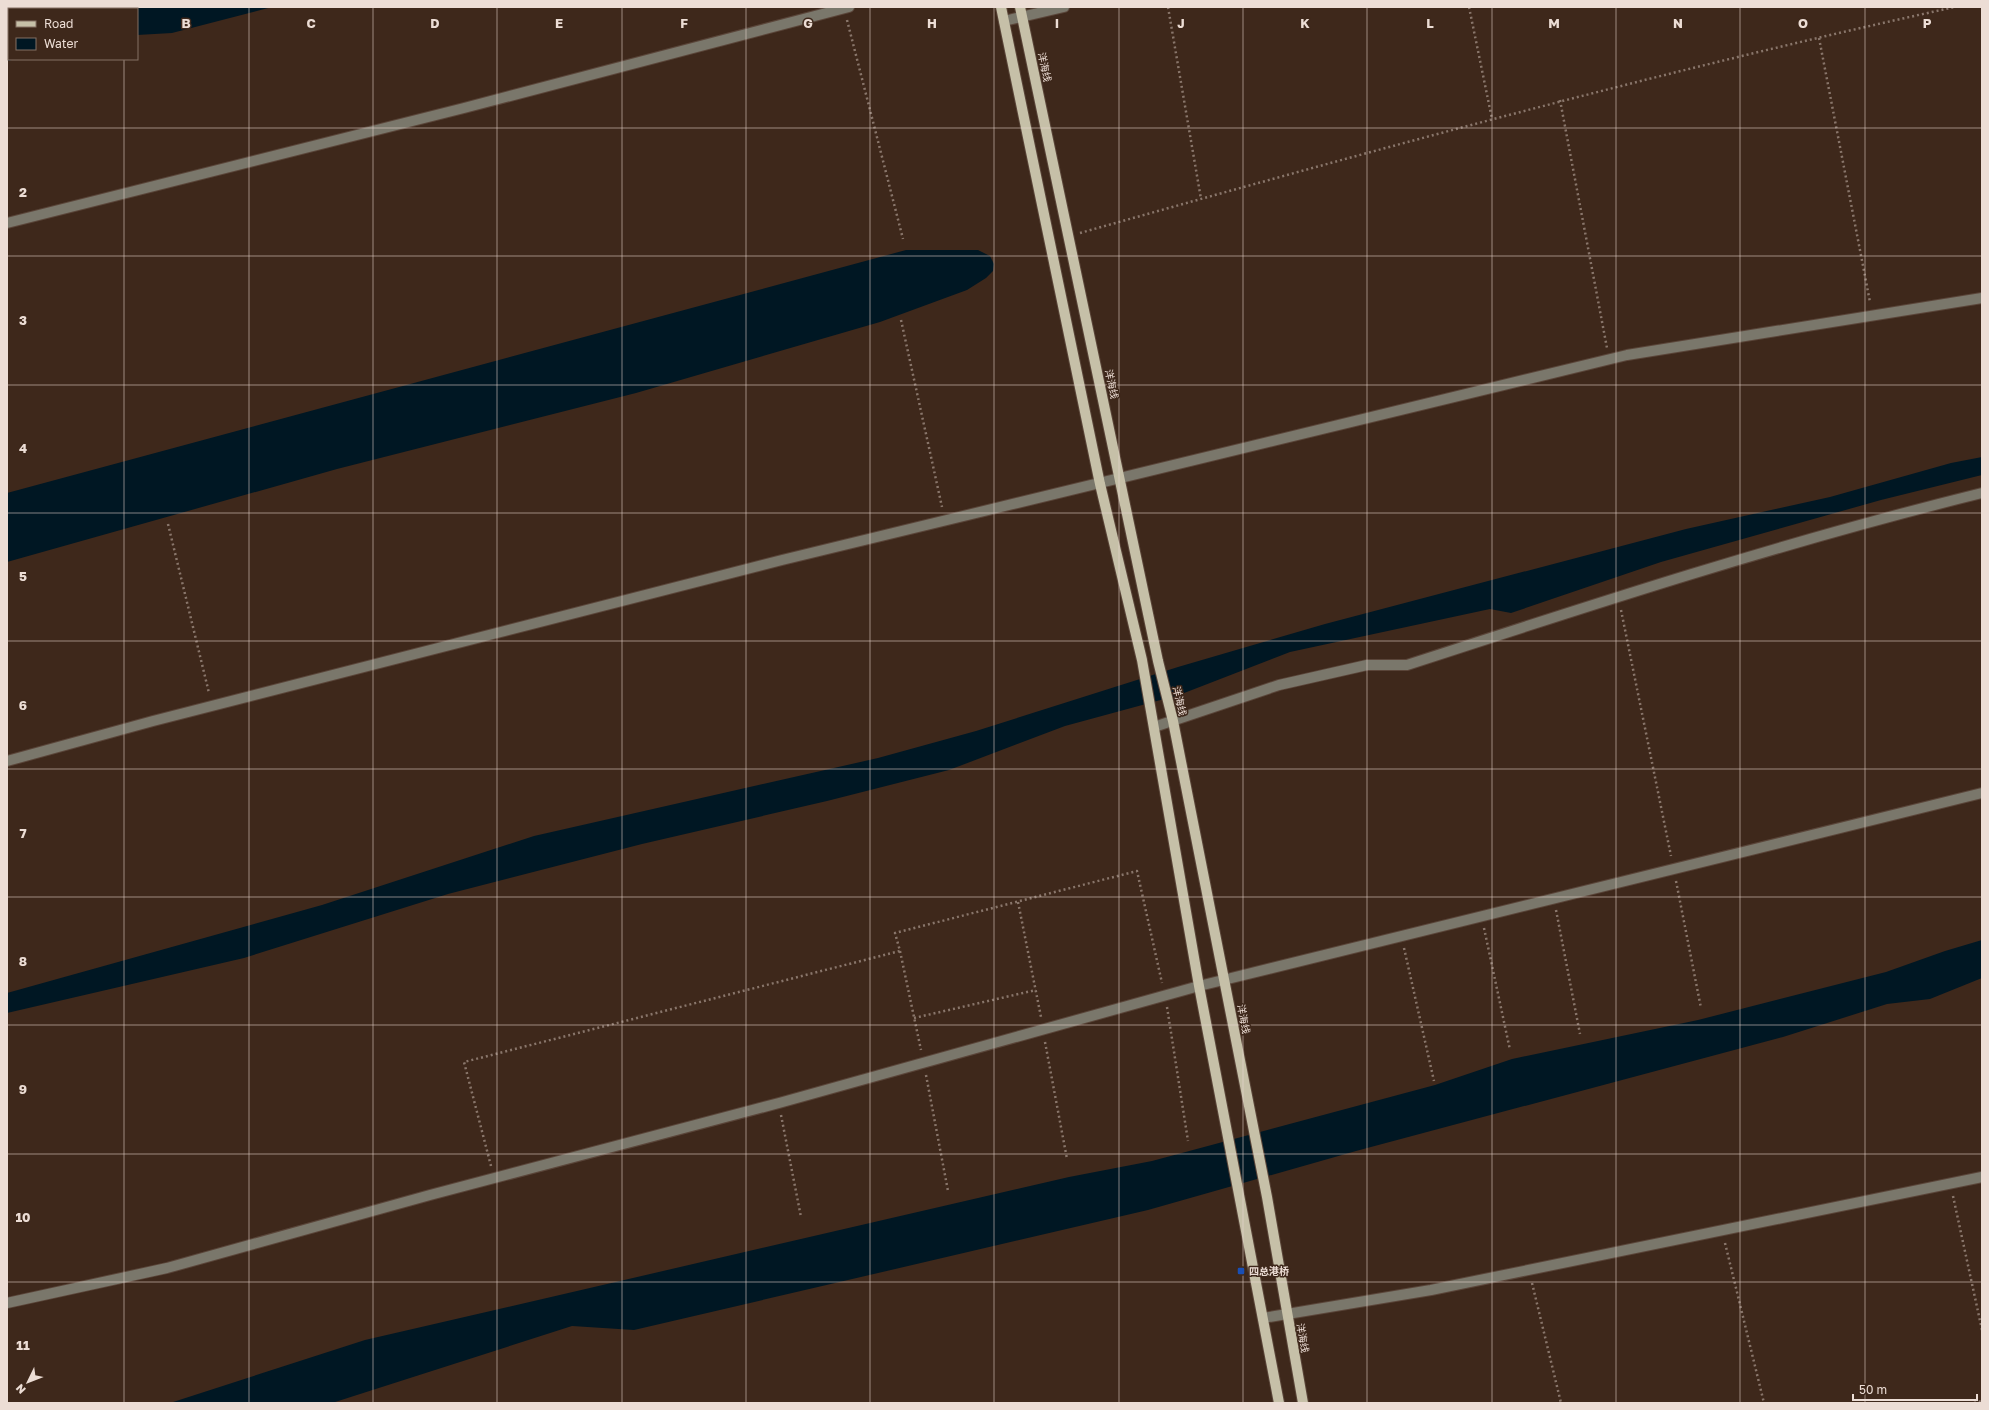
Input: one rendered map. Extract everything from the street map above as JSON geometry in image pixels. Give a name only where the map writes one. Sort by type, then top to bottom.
[{"type":"main road","points":[[1001,7],[1100,484],[1142,660],[1153,713],[1154,727],[1199,986],[1242,1216],[1280,1403]]},
{"type":"main road","name":"洋海线","points":[[1021,12],[1158,661],[1173,721],[1267,1197],[1303,1403]]},
{"type":"street","points":[[1004,21],[1021,12],[1064,7]]},
{"type":"street","points":[[7,223],[464,108],[846,8]]},
{"type":"street","points":[[7,761],[212,706],[782,560],[946,522],[1609,360],[1982,298]]},
{"type":"street","points":[[1154,727],[1280,685],[1367,665],[1407,665],[1618,597],[1890,515],[1982,493]]},
{"type":"street","points":[[7,1303],[167,1268],[494,1178],[779,1103],[1199,986],[1554,897],[1982,793]]},
{"type":"street","points":[[1263,1318],[1430,1290],[1982,1177]]},
{"type":"path","points":[[1168,7],[1201,199]]},
{"type":"path","points":[[1469,7],[1492,119]]},
{"type":"path","points":[[1069,236],[1560,100],[1955,7]]},
{"type":"path","points":[[846,8],[903,239]]},
{"type":"path","points":[[1820,38],[1873,315]]},
{"type":"path","points":[[1560,100],[1609,360]]},
{"type":"path","points":[[901,320],[946,522]]},
{"type":"path","points":[[168,524],[212,706]]},
{"type":"path","points":[[1618,597],[1701,1008]]},
{"type":"path","points":[[494,1178],[464,1062],[900,951],[895,933],[1137,871],[1165,996],[1188,1141]]},
{"type":"path","points":[[1554,897],[1580,1034]]},
{"type":"path","points":[[1482,915],[1510,1050]]},
{"type":"path","points":[[1402,936],[1434,1081]]},
{"type":"path","points":[[914,1018],[1036,990]]},
{"type":"path","points":[[779,1103],[800,1217]]},
{"type":"path","points":[[1951,1184],[1982,1330]]},
{"type":"path","points":[[1722,1231],[1764,1403]]},
{"type":"path","points":[[1529,1270],[1561,1403]]},
{"type":"path","points":[[1974,1403],[1982,1401]]},
{"type":"water","points":[[272,7],[172,33],[138,35],[138,8],[72,8]]},
{"type":"water","points":[[7,30],[8,60],[12,60],[7,61]]},
{"type":"water","points":[[906,250],[978,250],[990,256],[994,264],[993,271],[986,278],[967,290],[880,322],[636,393],[337,469],[7,562],[7,493]]},
{"type":"water","points":[[1982,457],[1982,475],[1881,500],[1661,562],[1511,613],[1490,609],[1290,652],[1179,695],[1065,726],[949,770],[827,801],[642,844],[448,894],[244,958],[7,1013],[7,993],[322,905],[534,836],[878,758],[976,731],[1178,667],[1325,624],[1686,529],[1830,497],[1951,463]]},
{"type":"water","points":[[1982,940],[1982,978],[1930,999],[1887,1004],[1783,1037],[1356,1151],[1148,1210],[634,1330],[572,1326],[332,1403],[170,1403],[365,1340],[1069,1177],[1152,1161],[1435,1085],[1512,1059],[1698,1020],[1886,972],[1945,951]]},
{"type":"place","name":"四总港桥","points":[[1241,1271]]}]
